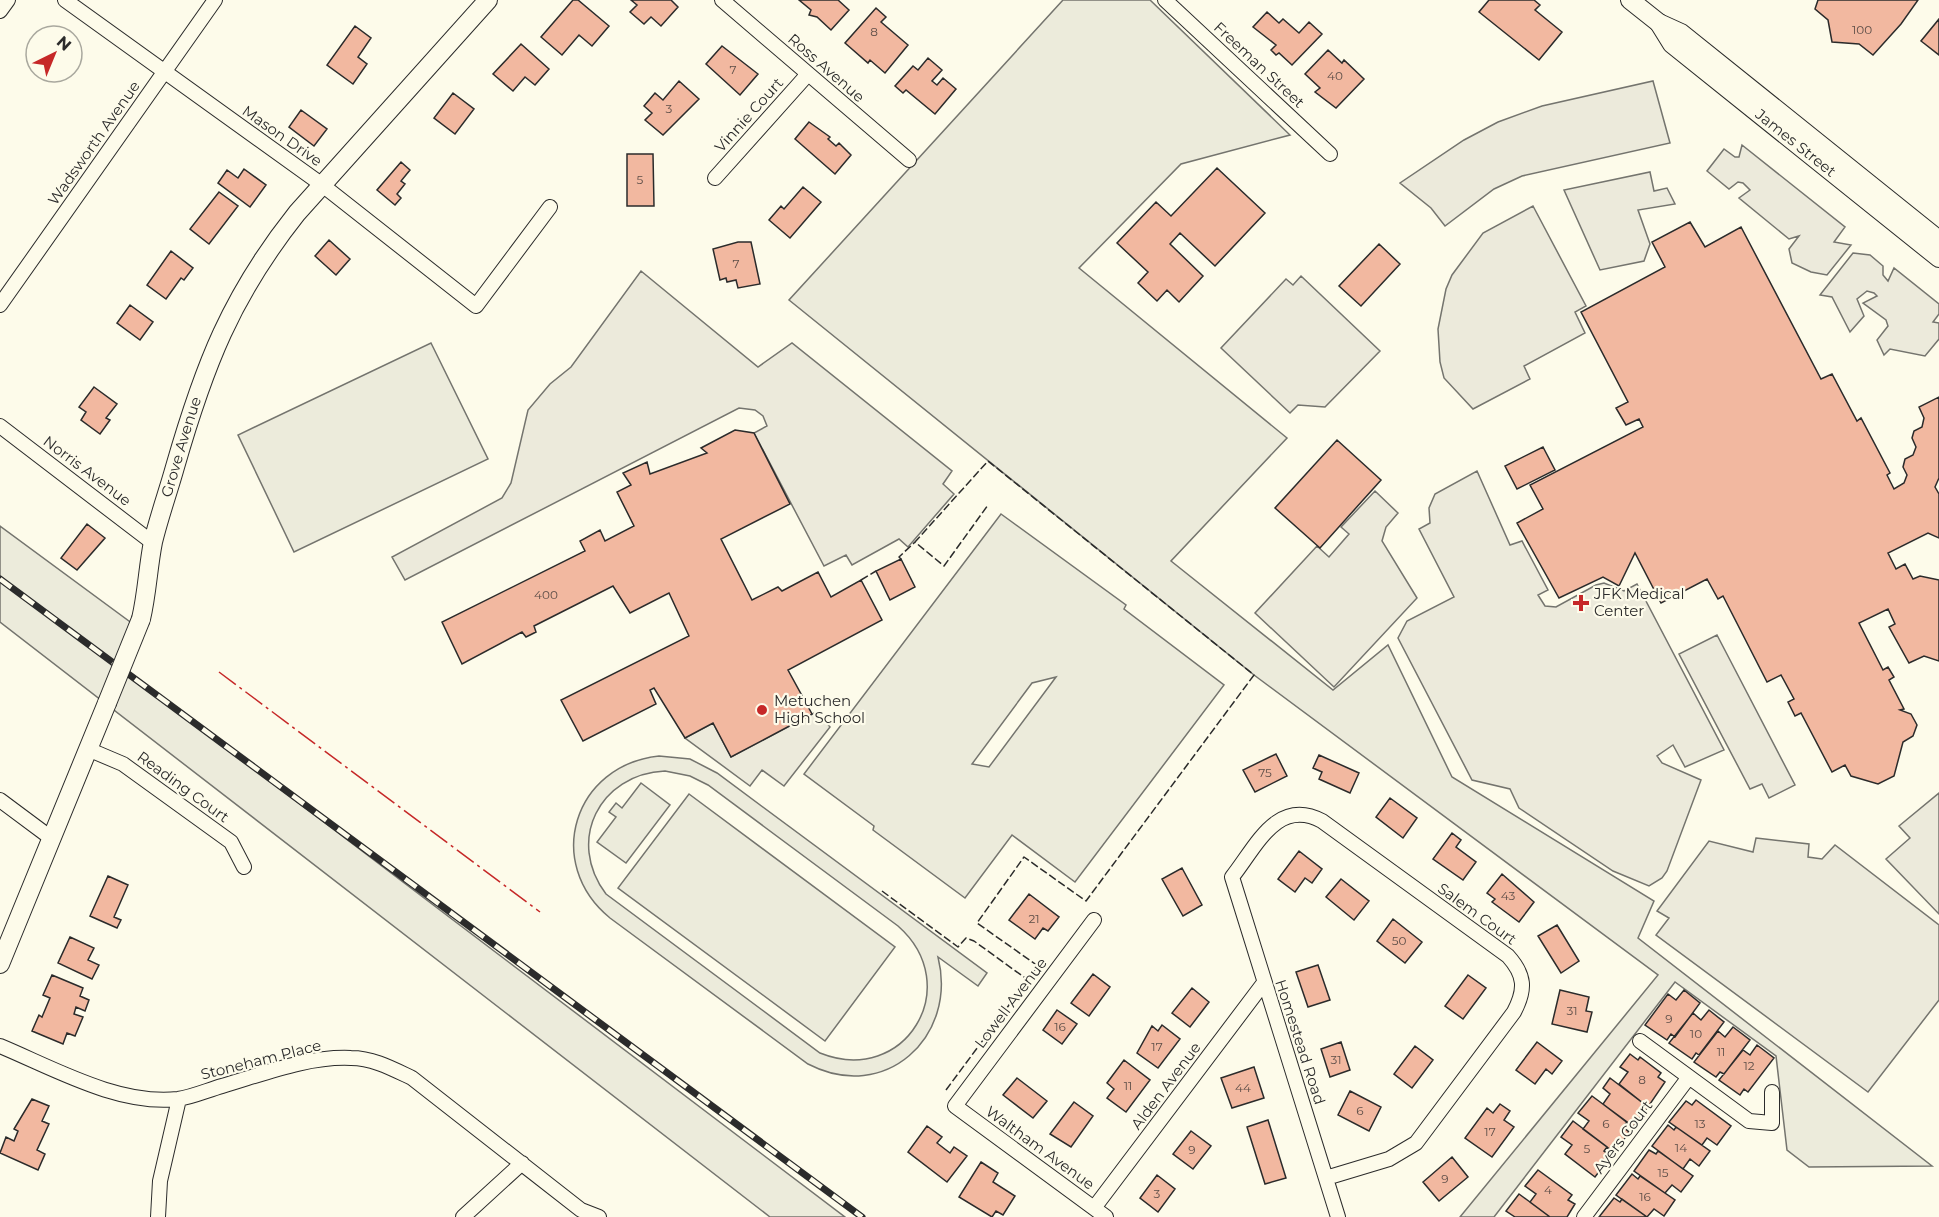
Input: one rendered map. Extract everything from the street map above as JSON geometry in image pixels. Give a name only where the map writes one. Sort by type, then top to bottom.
[{"type":"street","points":[[0,11],[8,0]]},
{"type":"street","name":"Mason Drive","points":[[65,0],[163,73],[321,184],[476,306],[550,207]]},
{"type":"street","name":"Wadsworth Avenue","points":[[0,306],[215,0]]},
{"type":"street","name":"Grove Avenue","points":[[0,964],[51,838],[90,750],[141,619],[153,543],[192,408],[213,349],[264,256],[321,184],[488,0]]},
{"type":"street","name":"Ross Avenue","points":[[722,0],[909,160]]},
{"type":"street","name":"Freeman Street","points":[[1165,0],[1330,154]]},
{"type":"street","name":"James Street","points":[[1630,0],[1659,23],[1681,33],[1939,240]]},
{"type":"street","name":"James Street","points":[[1659,23],[1672,44],[1939,258]]},
{"type":"street","name":"Vinnie Court","points":[[715,178],[808,74]]},
{"type":"street","name":"Norris Avenue","points":[[0,426],[153,543]]},
{"type":"street","name":"Reading Court","points":[[90,750],[123,764],[231,843],[244,867]]},
{"type":"street","points":[[0,800],[51,838]]},
{"type":"street","name":"Salem Court","points":[[1232,877],[1273,824],[1285,816],[1309,814],[1508,956],[1518,967],[1523,981],[1523,991],[1514,1012],[1416,1143],[1389,1159],[1326,1178]]},
{"type":"street","name":"Homestead Road","points":[[1232,877],[1263,984],[1338,1217]]},
{"type":"street","name":"Lowell Avenue","points":[[955,1106],[1094,920]]},
{"type":"street","name":"Alden Avenue","points":[[1100,1213],[1263,984]]},
{"type":"street","points":[[1640,1041],[1749,1121],[1772,1122],[1772,1092]]},
{"type":"street","name":"Stoneham Place","points":[[0,1046],[115,1093],[144,1099],[179,1099],[275,1070],[331,1059],[353,1058],[383,1065],[412,1078],[581,1210],[599,1217]]},
{"type":"street","name":"Ayers Court","points":[[1584,1217],[1689,1077]]},
{"type":"street","points":[[158,1217],[160,1181],[179,1099]]},
{"type":"street","name":"Waltham Avenue","points":[[955,1106],[1100,1213]]},
{"type":"street","points":[[463,1217],[522,1163]]},
{"type":"shaded area","points":[[1063,0],[1150,0],[1290,135],[1181,164],[1079,268],[1287,438],[1171,561],[1333,690],[1388,645],[1452,777],[1654,901],[1638,938],[1932,1166],[1809,1167],[1787,1150],[1776,1056],[1675,982],[1494,1217],[1460,1217],[1658,975],[1254,675],[789,300]]},
{"type":"shaded area","points":[[1653,81],[1670,143],[1522,176],[1494,189],[1445,226],[1431,208],[1400,183],[1464,140],[1498,122],[1542,106]]},
{"type":"shaded area","points":[[1742,145],[1845,227],[1834,242],[1851,245],[1827,275],[1811,272],[1792,263],[1789,249],[1799,236],[1789,239],[1739,198],[1750,190],[1743,183],[1738,182],[1729,189],[1707,171],[1724,149],[1735,157],[1739,157]]},
{"type":"shaded area","points":[[1650,172],[1654,191],[1667,188],[1675,204],[1638,210],[1650,244],[1644,261],[1600,270],[1564,190]]},
{"type":"shaded area","points":[[1533,206],[1586,306],[1575,312],[1585,333],[1524,366],[1530,379],[1473,409],[1444,378],[1440,362],[1438,329],[1446,289],[1452,275],[1483,233]]},
{"type":"shaded area","points":[[1853,253],[1870,255],[1883,266],[1883,275],[1888,281],[1894,268],[1939,304],[1939,314],[1933,322],[1939,323],[1939,339],[1925,356],[1890,349],[1884,355],[1877,340],[1888,326],[1886,320],[1863,303],[1877,296],[1874,293],[1867,291],[1857,299],[1864,316],[1850,332],[1832,297],[1820,295]]},
{"type":"shaded area","points":[[641,271],[758,367],[792,343],[952,471],[943,484],[954,494],[908,547],[899,539],[852,565],[846,555],[824,566],[754,433],[767,426],[763,416],[755,410],[739,408],[405,580],[392,557],[502,498],[511,483],[528,410],[550,384],[571,367]]},
{"type":"shaded area","points":[[1301,276],[1380,351],[1325,407],[1298,405],[1290,413],[1221,348],[1286,279],[1293,285]]},
{"type":"shaded area","points":[[431,343],[488,459],[294,552],[238,435]]},
{"type":"shaded area","points":[[1477,471],[1510,545],[1522,541],[1548,590],[1538,595],[1545,606],[1556,607],[1604,583],[1624,591],[1637,584],[1724,750],[1685,767],[1673,745],[1657,756],[1662,763],[1701,780],[1667,871],[1662,878],[1649,886],[1613,871],[1519,808],[1510,789],[1472,780],[1398,638],[1407,621],[1454,597],[1419,529],[1430,523],[1429,508],[1435,494]]},
{"type":"shaded area","points":[[1375,491],[1398,513],[1386,527],[1382,541],[1417,598],[1334,687],[1255,613],[1317,546],[1329,557],[1349,534],[1341,527]]},
{"type":"shaded area","points":[[1001,514],[1126,605],[1124,609],[1224,685],[1075,882],[1012,835],[965,898],[873,830],[874,826],[804,774]],"holes":[[[1056,677],[989,767],[972,764],[1032,683]]]},
{"type":"shaded area","points":[[0,526],[137,627],[122,669],[845,1217],[770,1217],[0,622]]},
{"type":"shaded area","points":[[1717,635],[1795,785],[1769,798],[1762,784],[1750,789],[1679,654]]},
{"type":"shaded area","points":[[818,711],[830,727],[784,786],[762,770],[750,786],[685,738],[713,723],[731,757]]},
{"type":"shaded area","points":[[659,756],[690,759],[717,773],[987,973],[978,986],[938,957],[941,986],[937,1013],[926,1037],[909,1056],[888,1069],[864,1075],[837,1074],[808,1064],[610,918],[589,896],[577,871],[574,845],[578,820],[588,797],[606,777],[630,763]],"holes":[[[665,771],[690,776],[708,785],[898,926],[918,950],[926,976],[926,1002],[916,1025],[900,1044],[878,1056],[851,1060],[820,1053],[606,894],[594,874],[589,853],[590,833],[596,814],[607,797],[622,784],[642,775]]]},
{"type":"shaded area","points":[[641,783],[670,805],[626,863],[597,842],[616,817],[609,812],[616,803],[622,808]]},
{"type":"shaded area","points":[[1939,793],[1939,914],[1886,859],[1910,838],[1899,826]]},
{"type":"shaded area","points":[[689,794],[895,947],[825,1041],[618,888]]},
{"type":"shaded area","points":[[1756,838],[1809,844],[1808,857],[1822,859],[1835,845],[1939,925],[1939,1000],[1868,1092],[1656,935],[1669,918],[1657,911],[1709,841],[1753,852]]},
{"type":"building","points":[[573,0],[578,0],[609,26],[592,46],[579,35],[562,55],[541,37]]},
{"type":"building","points":[[631,0],[671,0],[678,7],[661,26],[651,17],[644,24],[630,12],[637,5]]},
{"type":"building","points":[[799,0],[838,0],[849,10],[831,30],[817,17],[809,15],[811,10]]},
{"type":"building","points":[[1489,0],[1534,0],[1540,5],[1535,10],[1562,32],[1539,60],[1479,12]]},
{"type":"building","points":[[1818,0],[1918,0],[1901,24],[1873,55],[1859,44],[1832,42],[1828,20],[1815,9]]},
{"type":"building","points":[[876,8],[886,17],[881,22],[908,45],[885,73],[870,60],[868,63],[845,43]]},
{"type":"building","points":[[1267,12],[1279,23],[1283,19],[1299,33],[1309,22],[1322,34],[1292,65],[1279,53],[1276,55],[1271,50],[1276,45],[1253,27]]},
{"type":"building","points":[[1939,19],[1939,55],[1921,41]]},
{"type":"building","points":[[355,26],[371,38],[358,57],[367,64],[353,84],[327,65]]},
{"type":"building","points":[[521,44],[549,69],[535,85],[525,77],[513,91],[493,74]]},
{"type":"building","points":[[722,46],[758,74],[740,95],[706,64]]},
{"type":"building","points":[[1328,50],[1342,63],[1344,60],[1364,79],[1336,108],[1315,92],[1320,88],[1305,74]]},
{"type":"building","points":[[928,58],[942,70],[932,81],[937,85],[943,78],[956,89],[935,114],[906,90],[903,93],[895,86],[913,66],[918,70]]},
{"type":"building","points":[[679,81],[699,99],[663,135],[645,120],[652,113],[644,106],[655,93],[663,100]]},
{"type":"building","points":[[453,93],[474,109],[455,134],[434,118]]},
{"type":"building","points":[[301,110],[327,129],[314,146],[289,127]]},
{"type":"building","points":[[809,122],[830,137],[828,139],[836,146],[839,143],[851,155],[835,174],[795,139]]},
{"type":"building","points":[[627,154],[653,154],[654,206],[627,206]]},
{"type":"building","points":[[401,162],[410,170],[401,181],[405,184],[397,194],[401,198],[395,205],[377,190]]},
{"type":"building","points":[[1217,168],[1265,213],[1215,266],[1180,233],[1170,244],[1203,276],[1179,302],[1167,290],[1157,301],[1138,283],[1148,272],[1117,243],[1156,202],[1171,216]]},
{"type":"building","points":[[244,169],[266,185],[250,207],[218,183],[227,170],[238,178]]},
{"type":"building","points":[[803,187],[821,202],[790,238],[769,220],[781,206],[784,209]]},
{"type":"building","points":[[219,192],[238,206],[209,244],[190,229]]},
{"type":"building","points":[[1690,222],[1705,247],[1741,227],[1821,379],[1832,374],[1857,421],[1861,418],[1890,473],[1887,475],[1894,489],[1904,483],[1907,475],[1903,467],[1905,459],[1913,455],[1916,447],[1912,438],[1914,431],[1922,427],[1924,418],[1919,407],[1939,397],[1939,478],[1935,487],[1939,494],[1939,538],[1928,533],[1888,553],[1896,569],[1905,564],[1913,579],[1920,576],[1939,580],[1939,661],[1924,656],[1909,663],[1889,627],[1895,624],[1888,609],[1859,623],[1883,670],[1888,667],[1894,677],[1889,680],[1904,709],[1900,710],[1911,714],[1917,725],[1913,736],[1903,742],[1894,776],[1878,784],[1851,776],[1845,765],[1832,772],[1801,713],[1795,716],[1788,702],[1794,699],[1781,675],[1767,682],[1723,596],[1718,599],[1707,579],[1661,603],[1635,553],[1619,586],[1603,577],[1559,598],[1517,523],[1543,509],[1530,485],[1643,427],[1639,419],[1626,425],[1616,408],[1628,402],[1581,312],[1665,267],[1652,242]]},
{"type":"building","points":[[329,240],[350,259],[336,275],[315,256]]},
{"type":"building","points":[[738,242],[751,242],[760,284],[738,288],[736,280],[727,282],[726,278],[720,280],[713,249]]},
{"type":"building","points":[[1379,244],[1400,264],[1361,306],[1339,286]]},
{"type":"building","points":[[171,251],[193,268],[184,280],[181,278],[166,299],[147,285]]},
{"type":"building","points":[[130,305],[153,322],[140,340],[117,323]]},
{"type":"building","points":[[94,387],[117,404],[106,418],[110,420],[100,434],[81,420],[86,412],[79,407]]},
{"type":"building","points":[[735,430],[754,433],[790,504],[721,539],[752,600],[778,587],[782,591],[818,572],[831,597],[861,580],[882,620],[788,670],[812,714],[731,757],[713,723],[685,738],[654,688],[650,690],[656,704],[583,741],[561,700],[689,636],[669,593],[630,613],[613,586],[534,626],[536,632],[526,637],[522,632],[462,664],[442,622],[585,551],[580,541],[600,530],[605,541],[634,526],[617,492],[631,485],[623,473],[647,462],[650,474],[707,453],[701,448]]},
{"type":"building","points":[[1337,440],[1381,480],[1320,548],[1275,508]]},
{"type":"building","points":[[1543,447],[1555,470],[1517,489],[1505,466]]},
{"type":"building","points":[[87,524],[105,538],[77,570],[61,558]]},
{"type":"building","points":[[901,559],[915,587],[890,600],[876,571]]},
{"type":"building","points":[[1276,754],[1287,776],[1255,792],[1243,770]]},
{"type":"building","points":[[1319,755],[1359,773],[1350,793],[1319,779],[1322,772],[1313,768]]},
{"type":"building","points":[[1390,798],[1417,818],[1403,838],[1376,817]]},
{"type":"building","points":[[1452,833],[1461,840],[1456,847],[1476,862],[1463,880],[1433,859]]},
{"type":"building","points":[[1299,851],[1322,869],[1312,883],[1305,878],[1295,892],[1278,879]]},
{"type":"building","points":[[1182,868],[1202,905],[1183,916],[1162,879]]},
{"type":"building","points":[[1502,874],[1534,902],[1519,922],[1492,902],[1495,899],[1487,893]]},
{"type":"building","points":[[108,876],[128,885],[114,917],[121,920],[117,928],[90,916]]},
{"type":"building","points":[[1341,879],[1369,901],[1354,920],[1326,897]]},
{"type":"building","points":[[1029,894],[1059,917],[1048,931],[1043,928],[1035,939],[1009,920]]},
{"type":"building","points":[[1393,919],[1422,942],[1405,963],[1377,941]]},
{"type":"building","points":[[1557,925],[1579,961],[1561,973],[1538,936]]},
{"type":"building","points":[[70,937],[94,948],[88,960],[99,965],[92,979],[58,963]]},
{"type":"building","points":[[1318,965],[1330,1000],[1308,1007],[1296,972]]},
{"type":"building","points":[[1093,974],[1110,987],[1089,1016],[1071,1003]]},
{"type":"building","points":[[52,975],[83,988],[80,996],[89,1000],[85,1011],[76,1007],[74,1014],[83,1017],[75,1036],[67,1033],[63,1044],[32,1031],[39,1015],[42,1017],[50,998],[43,995]]},
{"type":"building","points":[[1468,975],[1486,988],[1463,1019],[1445,1006]]},
{"type":"building","points":[[1192,988],[1209,1002],[1190,1027],[1172,1013]]},
{"type":"building","points":[[1560,990],[1589,997],[1586,1011],[1592,1012],[1587,1032],[1552,1024]]},
{"type":"building","points":[[1684,990],[1700,1003],[1675,1037],[1671,1034],[1667,1040],[1645,1025],[1668,994],[1676,1000]]},
{"type":"building","points":[[1057,1010],[1077,1024],[1062,1044],[1043,1030]]},
{"type":"building","points":[[1709,1010],[1724,1022],[1699,1055],[1696,1053],[1692,1059],[1669,1043],[1693,1013],[1701,1020]]},
{"type":"building","points":[[1162,1025],[1180,1039],[1158,1068],[1137,1053],[1152,1026],[1158,1031]]},
{"type":"building","points":[[1733,1027],[1750,1040],[1724,1074],[1720,1072],[1716,1077],[1694,1062],[1718,1031],[1725,1037]]},
{"type":"building","points":[[1341,1042],[1350,1070],[1330,1077],[1321,1049]]},
{"type":"building","points":[[1537,1042],[1562,1061],[1552,1074],[1546,1069],[1535,1084],[1516,1070]]},
{"type":"building","points":[[1757,1045],[1774,1058],[1748,1092],[1744,1089],[1740,1095],[1719,1080],[1743,1050],[1750,1055]]},
{"type":"building","points":[[1415,1046],[1433,1060],[1412,1088],[1394,1074]]},
{"type":"building","points":[[1630,1054],[1638,1060],[1640,1057],[1661,1073],[1658,1077],[1665,1082],[1648,1107],[1619,1084],[1628,1072],[1620,1067]]},
{"type":"building","points":[[1124,1060],[1150,1080],[1126,1112],[1107,1098],[1114,1089],[1107,1083]]},
{"type":"building","points":[[1254,1067],[1264,1098],[1232,1108],[1221,1078]]},
{"type":"building","points":[[1017,1078],[1047,1101],[1033,1118],[1003,1095]]},
{"type":"building","points":[[1610,1078],[1648,1107],[1633,1127],[1603,1104],[1610,1094],[1603,1088]]},
{"type":"building","points":[[1350,1091],[1381,1107],[1369,1131],[1338,1115]]},
{"type":"building","points":[[1592,1096],[1627,1122],[1623,1127],[1629,1132],[1615,1153],[1583,1129],[1589,1121],[1578,1113]]},
{"type":"building","points":[[32,1099],[49,1106],[42,1121],[49,1124],[37,1150],[45,1154],[38,1170],[0,1153],[6,1137],[14,1141],[18,1131],[14,1129]]},
{"type":"building","points":[[1696,1100],[1731,1126],[1717,1145],[1707,1138],[1702,1145],[1669,1122],[1686,1101],[1692,1105]]},
{"type":"building","points":[[1074,1102],[1093,1116],[1071,1147],[1050,1134]]},
{"type":"building","points":[[1500,1104],[1510,1111],[1504,1120],[1514,1127],[1492,1157],[1465,1138],[1487,1108],[1493,1113]]},
{"type":"building","points":[[1268,1120],[1286,1178],[1265,1184],[1247,1127]]},
{"type":"building","points":[[1573,1121],[1607,1147],[1604,1151],[1611,1156],[1595,1177],[1565,1154],[1572,1145],[1561,1137]]},
{"type":"building","points":[[1668,1125],[1674,1130],[1676,1127],[1710,1151],[1699,1166],[1690,1159],[1683,1169],[1652,1146]]},
{"type":"building","points":[[927,1126],[942,1137],[937,1143],[950,1153],[954,1147],[967,1156],[947,1182],[908,1152]]},
{"type":"building","points":[[1191,1131],[1211,1146],[1193,1169],[1173,1154]]},
{"type":"building","points":[[1649,1150],[1656,1154],[1658,1151],[1693,1176],[1681,1192],[1672,1185],[1665,1193],[1634,1171]]},
{"type":"building","points":[[1452,1157],[1468,1177],[1439,1201],[1423,1182]]},
{"type":"building","points":[[981,1162],[998,1173],[993,1182],[1015,1196],[1003,1215],[996,1211],[992,1217],[959,1197]]},
{"type":"building","points":[[1538,1170],[1572,1195],[1568,1200],[1575,1204],[1567,1217],[1550,1217],[1530,1202],[1536,1194],[1525,1186]]},
{"type":"building","points":[[1632,1174],[1638,1179],[1640,1176],[1675,1200],[1664,1216],[1654,1209],[1647,1217],[1616,1195]]},
{"type":"building","points":[[1157,1175],[1175,1189],[1158,1212],[1140,1198]]},
{"type":"building","points":[[1519,1194],[1550,1217],[1515,1217],[1506,1211]]},
{"type":"building","points":[[1614,1198],[1620,1202],[1622,1199],[1647,1217],[1599,1217]]},
{"type":"railway","points":[[0,579],[862,1217]]},
{"type":"fence","points":[[946,1090],[1038,966],[977,923],[1024,857],[1086,901],[1254,675],[988,461],[915,542],[944,566],[988,505]]},
{"type":"fence","points":[[901,559],[899,557],[915,542]]},
{"type":"fence","points":[[861,580],[876,571]]},
{"type":"fence","points":[[882,891],[958,947],[966,938],[974,941],[1028,980]]},
{"type":"power","points":[[219,672],[540,912]]},
{"type":"place","name":"JFK Medical Center","points":[[1581,603]]},
{"type":"place","name":"Metuchen High School","points":[[762,710]]}]
